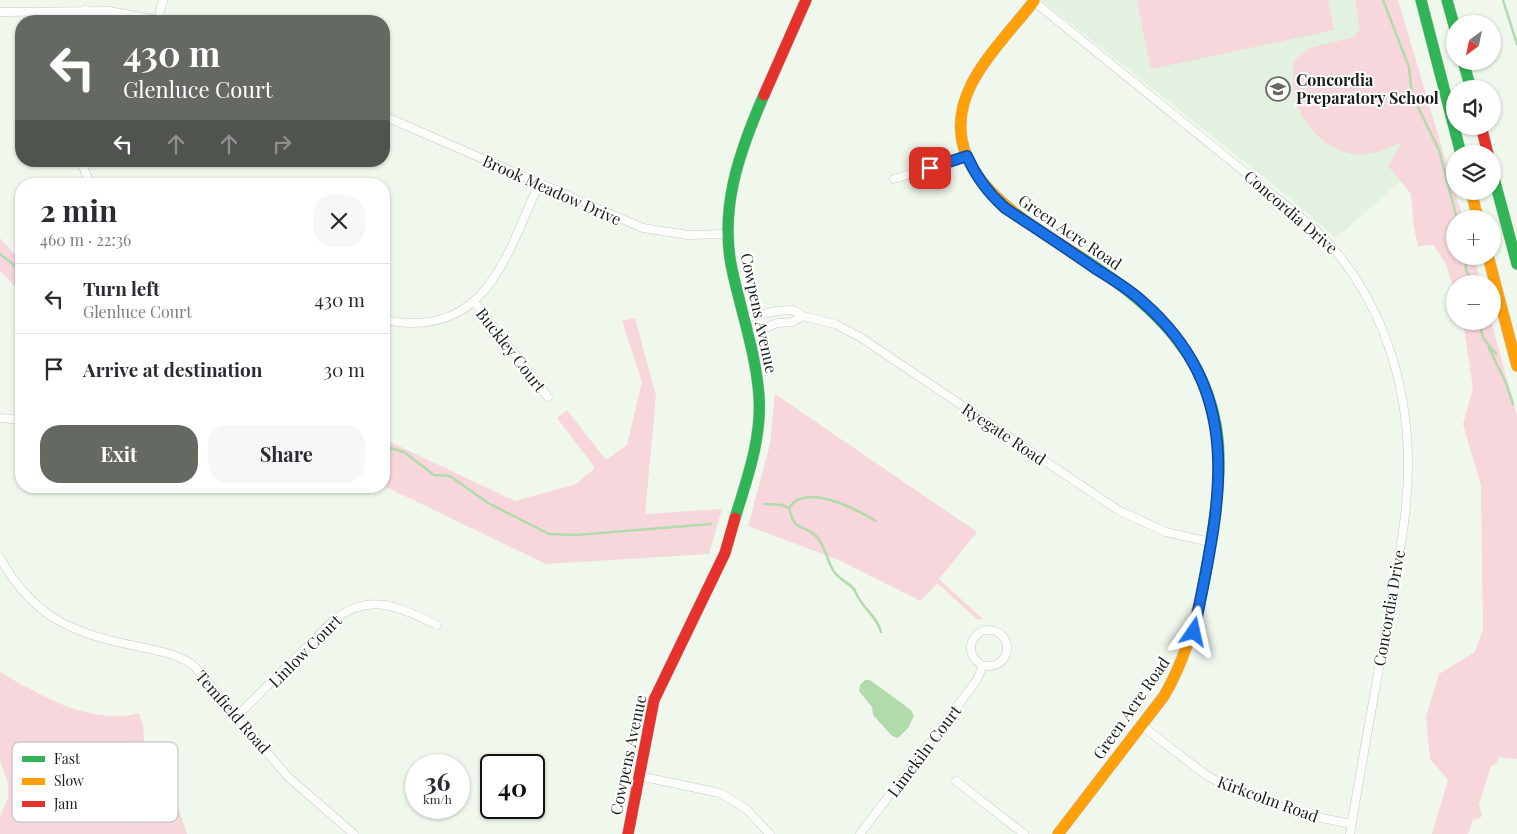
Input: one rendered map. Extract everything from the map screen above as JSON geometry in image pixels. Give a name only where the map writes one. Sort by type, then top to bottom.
[{"type":"main road","name":"Cowpens Avenue","points":[[628,834],[658,690],[725,553],[753,460],[758,428],[758,396],[749,335],[732,272],[728,234],[732,182],[742,147],[806,0]]},
{"type":"main road","points":[[1421,0],[1459,145]]},
{"type":"main road","points":[[1447,0],[1451,15]]},
{"type":"main road","name":"Green Acre Road","points":[[1033,1],[982,68],[967,95],[962,124],[967,156],[975,174],[992,196],[1005,208],[1141,300],[1176,337],[1192,359],[1212,408],[1218,443],[1219,488],[1194,632],[1187,654],[1177,676],[1142,726],[1058,834]]},
{"type":"main road","points":[[1500,200],[1517,264]]},
{"type":"main road","points":[[1490,265],[1517,366]]},
{"type":"street","points":[[161,15],[163,0]]},
{"type":"street","name":"Concordia Drive","points":[[1033,1],[1315,229],[1331,245],[1354,274],[1371,302],[1383,328],[1403,403],[1408,449],[1407,488],[1402,537],[1350,834]]},
{"type":"street","points":[[0,12],[85,10],[109,11],[132,15]]},
{"type":"street","points":[[85,10],[85,15]]},
{"type":"street","name":"Brook Meadow Drive","points":[[390,119],[643,228],[688,235],[728,234]]},
{"type":"street","points":[[894,179],[967,156]]},
{"type":"street","points":[[390,321],[416,323],[434,321],[455,314],[475,302],[496,276],[539,184]]},
{"type":"street","name":"Buckley Court","points":[[475,302],[548,397]]},
{"type":"street","name":"Ryegate Road","points":[[745,318],[793,310],[803,316],[835,324],[860,337],[1118,510],[1166,532],[1210,542]]},
{"type":"street","points":[[749,335],[777,323],[792,322],[803,316]]},
{"type":"street","points":[[0,418],[15,419]]},
{"type":"street","name":"Temfield Road","points":[[0,558],[17,585],[50,616],[95,638],[167,653],[185,660],[207,680],[288,777],[354,834]]},
{"type":"street","name":"Linlow Court","points":[[237,716],[346,610],[364,604],[378,603],[406,611],[437,625]]},
{"type":"street","points":[[984,630],[996,631],[1001,634],[1007,644],[1005,657],[995,665],[983,665],[974,658],[972,642],[974,636],[984,630]]},
{"type":"street","name":"Limekiln Court","points":[[860,834],[977,680],[983,665]]},
{"type":"street","name":"Kirkcolm Road","points":[[1142,726],[1206,775],[1220,783],[1297,814],[1351,824]]},
{"type":"street","points":[[639,776],[720,793],[745,808],[770,834]]},
{"type":"street","points":[[956,781],[1024,834]]},
{"type":"shaded area","name":"Concordia Preparatory School","points":[[1041,0],[1377,0],[1410,173],[1336,238],[1285,194]]},
{"type":"shaded area","points":[[1137,0],[1328,0],[1334,30],[1151,69]]},
{"type":"shaded area","points":[[1355,0],[1398,0],[1446,162],[1446,200],[1457,200],[1460,210],[1446,210],[1446,264],[1434,245],[1418,246],[1414,228],[1411,194],[1388,166],[1402,142],[1384,150],[1365,154],[1353,154],[1342,151],[1321,139],[1312,130],[1299,109],[1293,89],[1294,60],[1310,48],[1354,37],[1360,30]]},
{"type":"shaded area","points":[[0,238],[15,254],[15,287],[0,271]]},
{"type":"shaded area","points":[[1446,265],[1476,265],[1479,275],[1449,275]]},
{"type":"shaded area","points":[[635,318],[656,396],[645,514],[722,509],[709,554],[546,564],[390,489],[390,442],[515,501],[576,484],[595,468],[557,418],[567,410],[606,460],[627,445],[642,382],[622,321]]},
{"type":"shaded area","points":[[1464,330],[1493,330],[1517,416],[1517,759],[1499,757],[1496,764],[1491,766],[1479,804],[1482,815],[1480,818],[1473,820],[1468,834],[1432,834],[1448,780],[1430,759],[1426,717],[1439,674],[1475,652],[1483,629],[1481,486],[1463,424],[1473,388]]},
{"type":"shaded area","points":[[775,394],[977,532],[939,579],[983,619],[978,620],[937,583],[921,601],[839,560],[748,526],[770,444]]},
{"type":"shaded area","points":[[0,672],[50,699],[85,712],[121,716],[139,713],[143,725],[144,742],[12,742],[12,822],[178,822],[178,808],[187,834],[0,834],[0,816],[8,798],[8,783],[0,761]]},
{"type":"shaded area","points":[[865,680],[870,680],[911,710],[914,716],[908,728],[898,738],[892,736],[873,715],[872,707],[859,691],[860,685]]},
{"type":"waterway","points":[[1383,0],[1409,67],[1412,95],[1439,150],[1455,210]]},
{"type":"waterway","points":[[1503,0],[1517,44]]},
{"type":"waterway","points":[[0,254],[15,267]]},
{"type":"waterway","points":[[1466,265],[1468,275]]},
{"type":"waterway","points":[[1481,330],[1483,338],[1496,354]]},
{"type":"waterway","points":[[1489,348],[1506,383],[1513,404]]},
{"type":"waterway","points":[[390,448],[404,452],[434,475],[450,476],[488,503],[549,534],[576,535],[711,524]]},
{"type":"waterway","points":[[789,508],[797,501],[807,497],[818,498],[844,505],[876,521]]},
{"type":"waterway","points":[[764,504],[782,505],[789,508],[794,522],[816,536],[822,544],[835,573],[854,589],[861,602],[877,622],[881,632]]},
{"type":"traffic: fast","points":[[1421,0],[1459,145]]},
{"type":"traffic: fast","points":[[1447,0],[1451,15]]},
{"type":"traffic: fast","points":[[1466,70],[1468,80]]},
{"type":"traffic: fast","points":[[735,518],[756,443],[759,396],[752,350],[733,274],[729,251],[728,227],[730,205],[739,160],[764,95]]},
{"type":"traffic: fast","points":[[1500,200],[1517,264]]},
{"type":"traffic: fast","points":[[1079,256],[1133,295],[1157,317],[1178,340],[1195,366],[1208,394],[1216,425],[1219,475],[1212,536],[1204,581]]},
{"type":"traffic: slow","points":[[1034,1],[993,51],[972,83],[962,113],[962,141],[971,165],[987,187],[1031,225],[1079,256]]},
{"type":"traffic: slow","points":[[1473,200],[1476,210]]},
{"type":"traffic: slow","points":[[1490,265],[1517,366]]},
{"type":"traffic: slow","points":[[1058,834],[1164,696],[1178,669],[1189,640],[1204,581]]},
{"type":"traffic: jam","points":[[764,95],[806,0]]},
{"type":"traffic: jam","points":[[1483,135],[1486,145]]},
{"type":"traffic: jam","points":[[628,834],[654,700],[725,553],[735,518]]},
{"type":"place","name":"Concordia Preparatory School","points":[[1278,89]]},
{"type":"route","points":[[930,168],[967,156],[982,186],[1005,208],[1141,300],[1159,317],[1192,359],[1212,408],[1220,460],[1219,488],[1194,632]]}]
